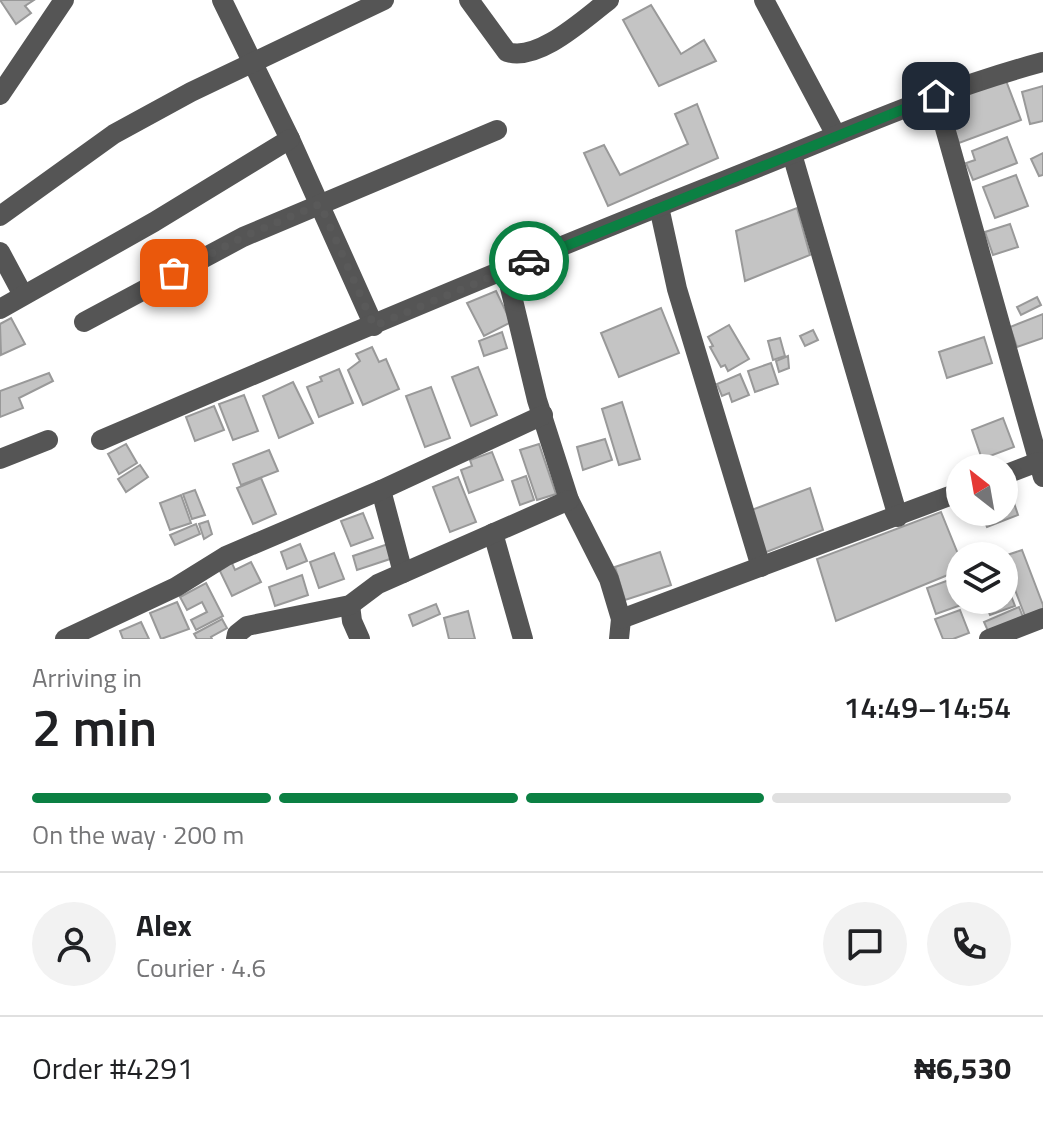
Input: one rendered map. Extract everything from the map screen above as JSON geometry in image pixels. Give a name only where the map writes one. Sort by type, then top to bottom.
[{"type":"street","points":[[0,95],[64,0]]},
{"type":"street","points":[[222,0],[290,139],[374,326]]},
{"type":"street","points":[[0,216],[114,134],[191,92],[384,0]]},
{"type":"street","points":[[469,0],[507,52],[517,55],[555,40],[609,0]]},
{"type":"street","points":[[764,0],[836,135]]},
{"type":"street","points":[[101,440],[836,135],[987,77],[1043,62]]},
{"type":"street","points":[[936,96],[1040,469],[1018,473]]},
{"type":"street","points":[[84,322],[230,244],[497,130]]},
{"type":"street","points":[[0,309],[154,222],[290,139]]},
{"type":"street","points":[[792,154],[898,517]]},
{"type":"street","points":[[659,207],[677,289],[761,567]]},
{"type":"street","points":[[0,252],[23,295]]},
{"type":"street","points":[[506,271],[543,415],[569,500],[609,579],[620,629],[761,567],[946,498]]},
{"type":"street","points":[[65,639],[176,587],[226,556],[381,490],[543,415]]},
{"type":"street","points":[[0,459],[48,440]]},
{"type":"street","points":[[381,490],[403,573]]},
{"type":"street","points":[[236,639],[237,634],[247,626],[350,605],[378,584],[569,500]]},
{"type":"street","points":[[493,533],[523,639]]},
{"type":"street","points":[[350,605],[352,621],[360,639]]},
{"type":"street","points":[[989,639],[1043,618]]},
{"type":"building","points":[[0,0],[34,0],[25,6],[31,13],[16,24]]},
{"type":"building","points":[[651,5],[681,54],[704,40],[716,61],[659,86],[623,20]]},
{"type":"building","points":[[1005,78],[1021,120],[959,143],[944,102]]},
{"type":"building","points":[[1043,86],[1043,121],[1030,124],[1022,92]]},
{"type":"building","points":[[697,104],[718,158],[608,206],[584,153],[604,145],[620,175],[688,144],[675,114]]},
{"type":"building","points":[[1007,137],[1017,163],[973,180],[966,163],[975,160],[972,151]]},
{"type":"building","points":[[1043,153],[1043,175],[1039,176],[1031,159]]},
{"type":"building","points":[[1016,175],[1028,206],[995,218],[983,187]]},
{"type":"building","points":[[797,208],[810,255],[745,281],[736,231]]},
{"type":"building","points":[[1010,224],[1018,247],[993,255],[985,232]]},
{"type":"building","points":[[496,291],[511,322],[484,336],[467,303]]},
{"type":"building","points":[[1037,297],[1041,305],[1021,315],[1017,307]]},
{"type":"building","points":[[661,308],[679,353],[619,377],[601,333]]},
{"type":"building","points":[[1043,314],[1043,338],[1017,347],[1010,327]]},
{"type":"building","points":[[11,318],[25,344],[1,355],[0,324]]},
{"type":"building","points":[[729,325],[749,359],[728,371],[725,365],[721,367],[708,337]]},
{"type":"building","points":[[813,330],[818,340],[805,346],[800,336]]},
{"type":"building","points":[[502,332],[507,348],[484,356],[479,341]]},
{"type":"building","points":[[984,337],[992,363],[947,378],[939,352]]},
{"type":"building","points":[[780,338],[785,356],[773,360],[768,341]]},
{"type":"building","points":[[372,347],[379,362],[386,359],[399,389],[363,405],[348,370],[360,361],[356,354]]},
{"type":"building","points":[[788,356],[789,368],[779,372],[776,361]]},
{"type":"building","points":[[771,363],[778,384],[755,392],[748,371]]},
{"type":"building","points":[[478,367],[497,415],[471,426],[452,377]]},
{"type":"building","points":[[339,369],[353,403],[319,417],[307,387]]},
{"type":"building","points":[[49,373],[53,381],[19,398],[23,408],[0,417],[0,391]]},
{"type":"building","points":[[740,374],[749,395],[732,402],[729,393],[722,396],[717,384]]},
{"type":"building","points":[[293,382],[313,423],[279,438],[263,396]]},
{"type":"building","points":[[431,387],[450,438],[425,447],[406,396]]},
{"type":"building","points":[[244,395],[258,431],[233,440],[219,404]]},
{"type":"building","points":[[622,402],[640,459],[619,465],[602,409]]},
{"type":"building","points":[[214,406],[224,430],[195,441],[186,417]]},
{"type":"building","points":[[1003,418],[1014,447],[995,454],[980,454],[972,430]]},
{"type":"building","points":[[605,439],[612,460],[583,470],[577,447]]},
{"type":"building","points":[[126,444],[137,463],[119,474],[108,454]]},
{"type":"building","points":[[539,444],[556,494],[537,500],[520,450]]},
{"type":"building","points":[[269,450],[278,471],[241,485],[233,464]]},
{"type":"building","points":[[492,452],[503,480],[469,493],[461,470],[472,466],[470,460]]},
{"type":"building","points":[[140,465],[148,477],[126,492],[118,479]]},
{"type":"building","points":[[526,476],[534,500],[520,505],[512,481]]},
{"type":"building","points":[[458,477],[476,522],[450,532],[433,487]]},
{"type":"building","points":[[261,478],[276,514],[253,524],[237,488]]},
{"type":"building","points":[[810,488],[823,530],[761,554],[749,511]]},
{"type":"building","points":[[195,490],[205,515],[192,519],[183,494]]},
{"type":"building","points":[[181,495],[191,523],[170,530],[160,503]]},
{"type":"building","points":[[941,512],[953,542],[946,542],[946,576],[836,621],[817,559]]},
{"type":"building","points":[[363,513],[373,538],[351,546],[341,521]]},
{"type":"building","points":[[208,521],[212,534],[204,539],[199,524]]},
{"type":"building","points":[[196,524],[200,534],[175,545],[170,535]]},
{"type":"building","points":[[300,544],[307,561],[287,569],[281,552]]},
{"type":"building","points":[[388,544],[393,558],[357,570],[353,556]]},
{"type":"building","points":[[1022,550],[1043,605],[1043,609],[1025,616],[1018,598],[1018,551]]},
{"type":"building","points":[[660,552],[671,585],[625,600],[615,567]]},
{"type":"building","points":[[334,553],[344,579],[319,588],[310,562]]},
{"type":"building","points":[[231,561],[235,570],[251,562],[261,582],[232,596],[218,567]]},
{"type":"building","points":[[302,575],[308,595],[275,606],[269,587]]},
{"type":"building","points":[[946,581],[946,610],[936,614],[927,588]]},
{"type":"building","points":[[206,583],[223,616],[196,630],[191,620],[207,612],[202,602],[187,610],[180,597]]},
{"type":"building","points":[[177,602],[189,629],[161,639],[150,613]]},
{"type":"building","points":[[436,604],[440,614],[413,626],[409,615]]},
{"type":"building","points":[[1018,607],[1023,617],[988,631],[984,622],[1003,614],[1018,614]]},
{"type":"building","points":[[468,611],[475,639],[449,639],[444,618]]},
{"type":"building","points":[[962,614],[969,633],[943,639],[935,619]]},
{"type":"building","points":[[222,619],[227,628],[212,639],[197,639],[194,634]]},
{"type":"building","points":[[141,622],[149,639],[123,639],[120,631]]},
{"type":"way so far","points":[[174,273],[243,237],[320,204],[374,326],[529,261]]},
{"type":"route","points":[[529,261],[936,96]]}]
